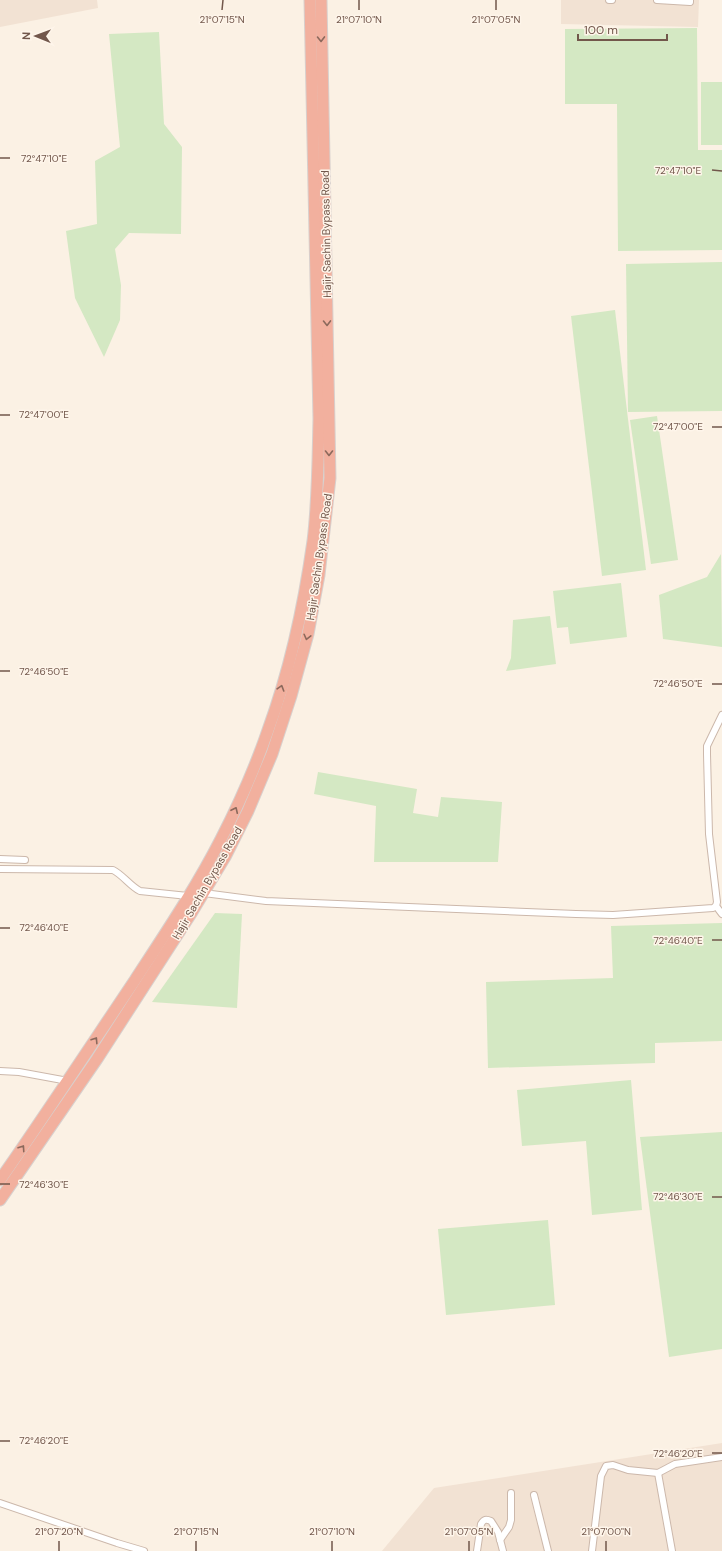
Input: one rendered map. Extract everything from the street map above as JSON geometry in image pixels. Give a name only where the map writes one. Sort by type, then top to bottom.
[{"type":"highway","points":[[0,1180],[68,1081],[188,896],[220,840],[248,781],[269,730],[286,675],[301,611],[313,540],[318,477],[319,419],[310,0]]},
{"type":"highway","name":"Hajir Sachin Bypass Road","points":[[0,1200],[97,1059],[204,893],[225,857],[248,811],[272,754],[291,696],[308,634],[319,575],[330,478],[320,0]]},
{"type":"street","points":[[657,0],[690,2],[690,0]]},
{"type":"street","points":[[722,715],[707,746],[709,834],[717,902],[716,906],[722,914]]},
{"type":"street","points":[[0,859],[25,860]]},
{"type":"street","points":[[0,869],[113,870],[118,872],[140,891],[188,896]]},
{"type":"street","points":[[204,893],[266,901],[613,915],[708,910],[716,906]]},
{"type":"street","points":[[0,1071],[19,1072],[68,1081]]},
{"type":"street","points":[[592,1551],[601,1476],[606,1466],[613,1465],[628,1470],[658,1473],[675,1464],[722,1457]]},
{"type":"street","points":[[658,1473],[672,1551]]},
{"type":"street","points":[[500,1540],[509,1527],[511,1520],[511,1493]]},
{"type":"street","points":[[534,1495],[548,1551]]},
{"type":"street","points":[[0,1503],[144,1551]]},
{"type":"street","points":[[477,1551],[480,1524],[483,1520],[491,1521],[498,1532],[503,1551]]},
{"type":"shaded area","points":[[0,0],[97,0],[98,8],[0,27]]},
{"type":"shaded area","points":[[561,0],[699,0],[698,27],[561,24]]},
{"type":"shaded area","points":[[722,1443],[722,1551],[382,1551],[434,1488]]},
{"type":"green space","points":[[697,28],[698,150],[722,150],[722,250],[618,251],[617,104],[565,104],[565,29]]},
{"type":"green space","points":[[159,32],[164,124],[182,147],[181,234],[129,233],[115,249],[121,285],[120,320],[104,357],[75,298],[66,231],[97,224],[95,161],[120,147],[109,34]]},
{"type":"green space","points":[[701,82],[722,82],[722,145],[701,145]]},
{"type":"green space","points":[[722,262],[722,411],[628,412],[626,264]]},
{"type":"green space","points":[[615,310],[646,570],[602,576],[571,316]]},
{"type":"green space","points":[[657,416],[678,560],[651,564],[630,420]]},
{"type":"green space","points":[[721,554],[722,647],[663,639],[659,595],[707,577]]},
{"type":"green space","points":[[621,583],[627,637],[570,644],[568,627],[557,628],[553,591]]},
{"type":"green space","points":[[550,616],[556,664],[506,671],[511,658],[513,620]]},
{"type":"green space","points":[[318,772],[417,789],[413,813],[438,817],[441,797],[502,802],[498,862],[374,862],[376,806],[314,794]]},
{"type":"green space","points":[[215,913],[242,914],[237,1008],[152,1002]]},
{"type":"green space","points":[[722,923],[722,1041],[655,1043],[655,1063],[488,1068],[486,982],[613,978],[611,926]]},
{"type":"green space","points":[[631,1080],[642,1210],[592,1215],[586,1141],[522,1146],[517,1090]]},
{"type":"green space","points":[[722,1132],[722,1349],[669,1357],[640,1137]]},
{"type":"green space","points":[[548,1220],[555,1305],[446,1315],[438,1229]]}]
